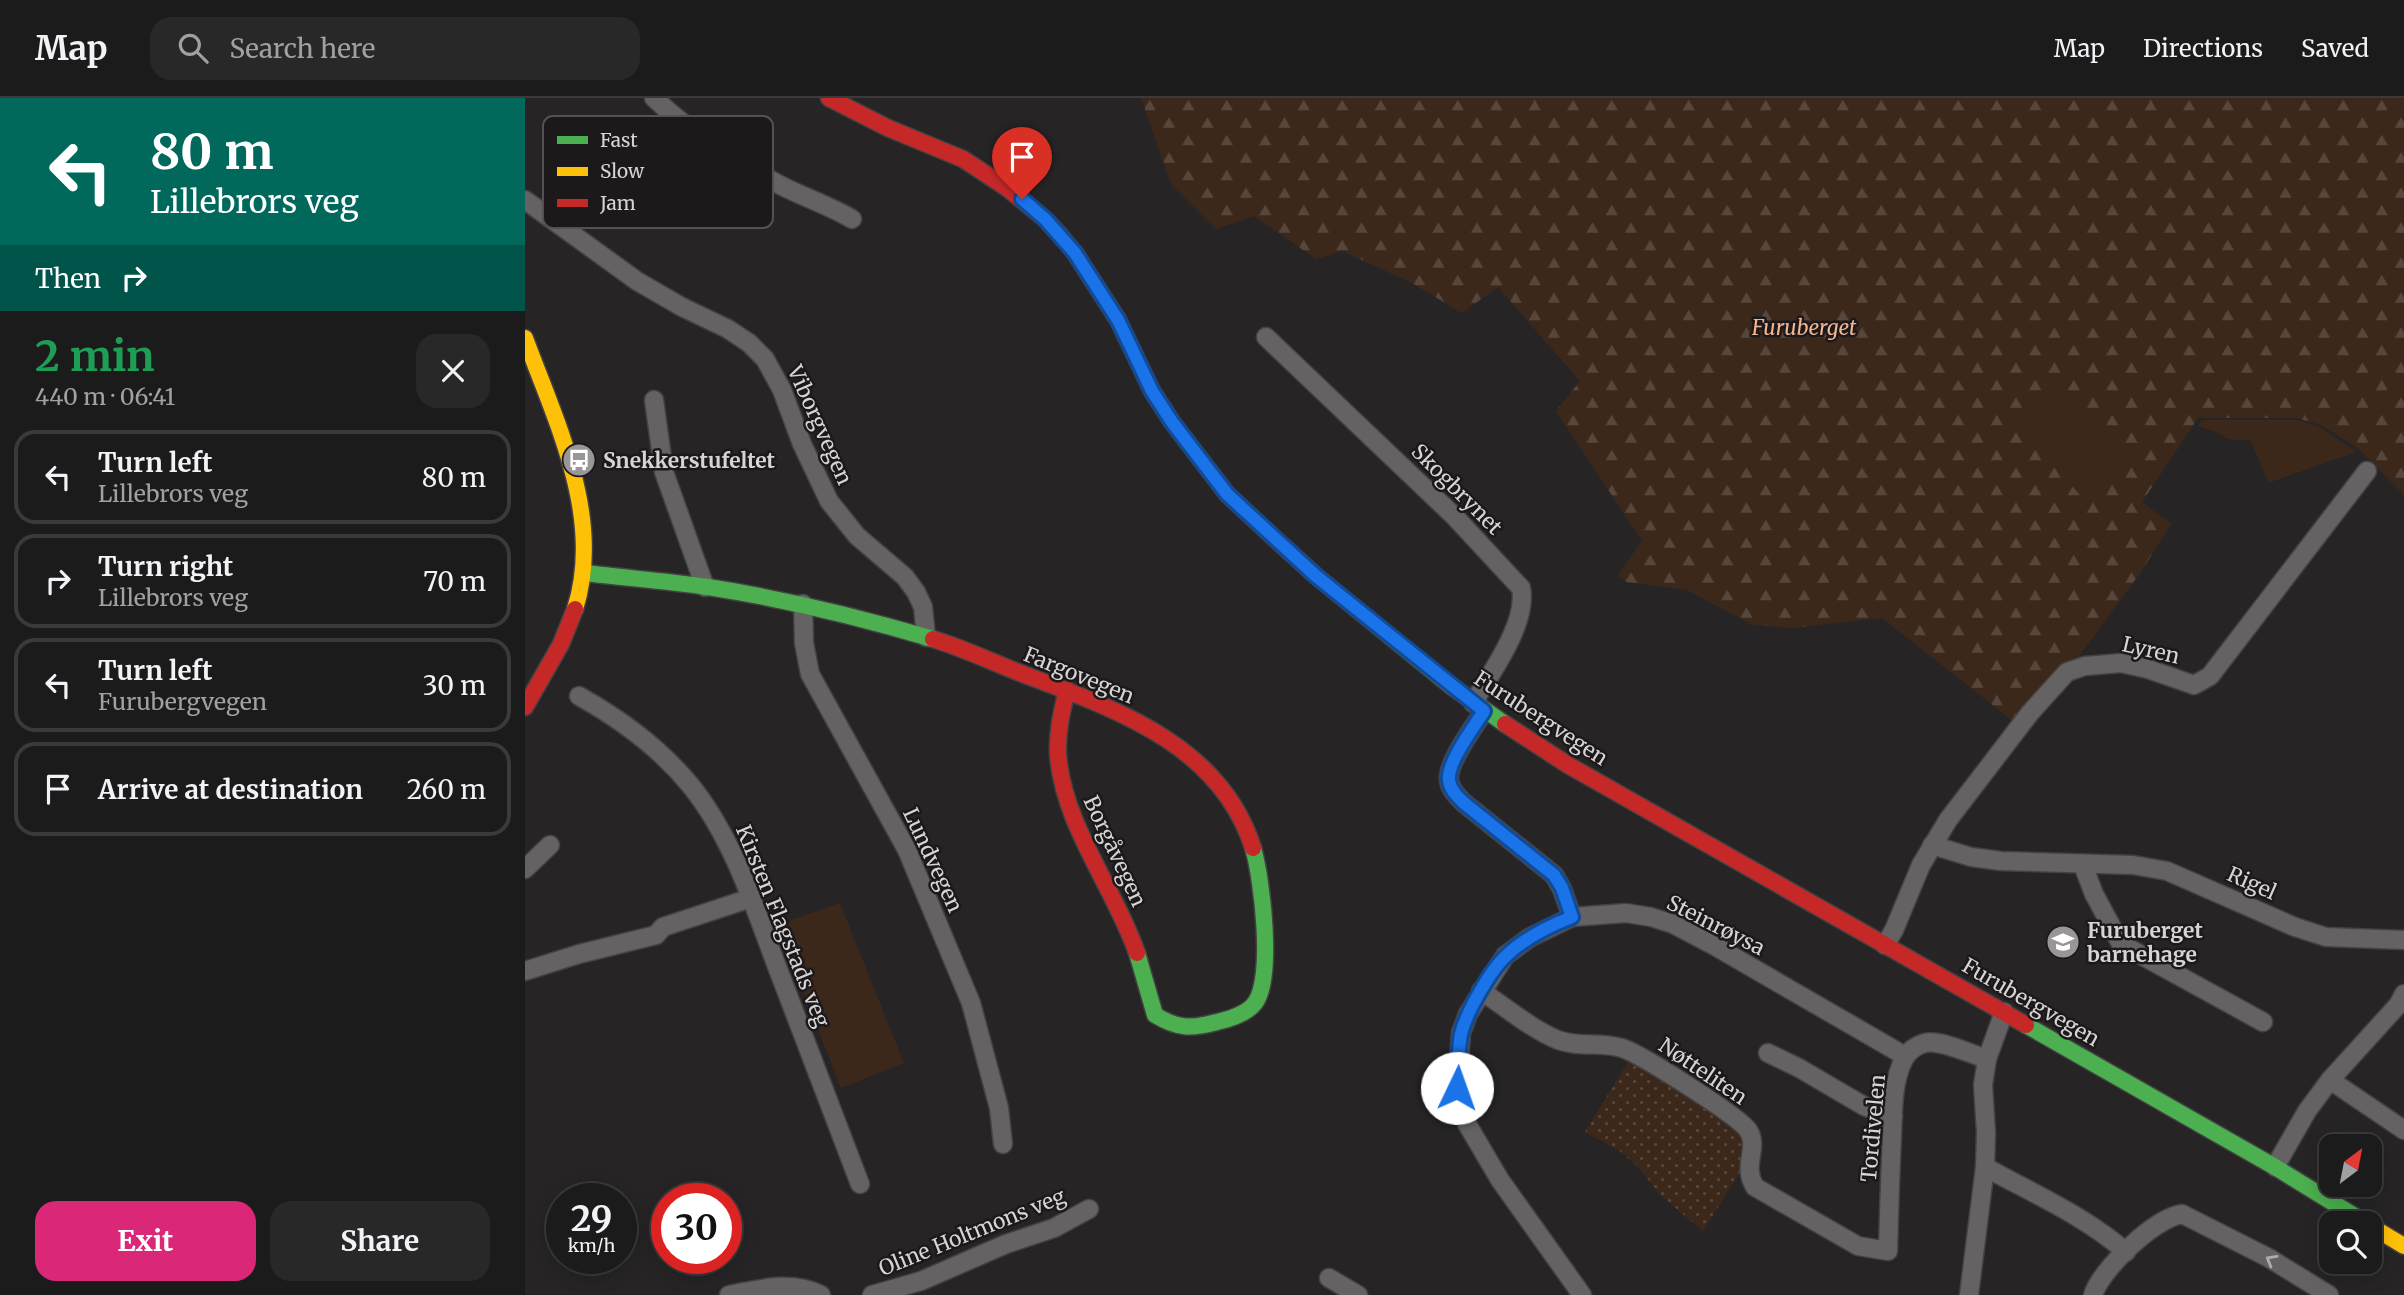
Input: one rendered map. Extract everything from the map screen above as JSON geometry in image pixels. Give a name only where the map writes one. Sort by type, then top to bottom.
[{"type":"main road","name":"Furubergvegen","points":[[829,98],[879,124],[963,159],[1007,188],[1045,219],[1075,253],[1118,320],[1152,391],[1227,494],[1316,576],[1479,707],[1579,772],[2004,1012],[2347,1211]]},
{"type":"main road","points":[[525,338],[557,426],[578,497],[585,573],[576,608],[552,665],[525,707]]},
{"type":"main road","name":"Fargovegen","points":[[585,573],[705,587],[803,604],[926,637],[1067,690],[1162,733],[1223,786],[1240,814],[1258,864],[1266,970],[1263,988],[1254,1005],[1245,1013],[1189,1027],[1176,1027],[1165,1021]]},
{"type":"main road","name":"Borgåvegen","points":[[1067,690],[1061,705],[1059,727],[1063,789],[1129,933],[1155,1015],[1165,1021]]},
{"type":"main road","name":"Furubergvegen","points":[[2382,1233],[2404,1246]]},
{"type":"street","points":[[654,98],[676,116]]},
{"type":"street","points":[[773,180],[829,205],[852,219]]},
{"type":"street","name":"Viborgvegen","points":[[525,200],[543,213]]},
{"type":"street","name":"Viborgvegen","points":[[564,228],[637,281],[728,329],[765,359],[782,390],[802,444],[829,501],[857,536],[905,577],[916,592],[923,607],[926,637]]},
{"type":"street","name":"Skogbrynet","points":[[1266,337],[1455,517],[1521,588],[1521,614],[1456,757],[1449,782],[1464,803],[1554,875],[1562,888],[1572,917]]},
{"type":"street","points":[[654,400],[664,472],[705,587]]},
{"type":"street","name":"Lyren","points":[[1885,945],[1932,845],[2030,713],[2067,672],[2085,666],[2121,663],[2148,668],[2194,685],[2210,676],[2367,471]]},
{"type":"street","name":"Lundvegen","points":[[803,604],[804,643],[810,674],[907,850],[971,1003],[999,1108],[1003,1144]]},
{"type":"street","name":"Kirsten Flagstads veg","points":[[579,696],[613,715],[640,735],[692,787],[718,827],[751,898],[860,1184]]},
{"type":"street","points":[[525,869],[550,845]]},
{"type":"street","name":"Rigel","points":[[1932,845],[1971,857],[2001,861],[2133,865],[2167,871],[2295,927],[2326,937],[2404,940]]},
{"type":"street","points":[[2083,864],[2094,894],[2121,944],[2263,1022]]},
{"type":"street","points":[[525,971],[656,935],[663,927],[751,898]]},
{"type":"street","name":"Steinrøysa","points":[[1582,1295],[1500,1180],[1467,1124],[1457,1088],[1461,1033],[1468,1014],[1505,956],[1529,938],[1572,917],[1626,913],[1651,917],[1673,925],[1905,1056]]},
{"type":"street","name":"Nøtteliten","points":[[1481,991],[1560,1041],[1584,1046],[1612,1045],[1647,1060],[1729,1114],[1748,1130],[1752,1142],[1752,1154],[1748,1164],[1749,1177],[1755,1187],[1858,1246],[1888,1251]]},
{"type":"street","points":[[2275,1167],[2307,1111],[2330,1080],[2402,1003]]},
{"type":"street","points":[[1969,1295],[1985,1167],[1983,1085],[1987,1059],[2004,1012]]},
{"type":"street","name":"Tordivelen","points":[[1888,1251],[1893,1117],[1896,1086],[1905,1056],[1912,1049],[1929,1042],[1942,1043],[1987,1059]]},
{"type":"street","points":[[1768,1053],[1864,1106],[1893,1117]]},
{"type":"street","points":[[2330,1080],[2404,1129]]},
{"type":"street","points":[[1985,1167],[2063,1210],[2114,1241],[2126,1252]]},
{"type":"street","name":"Oline Holtmons veg","points":[[872,1295],[921,1281],[1006,1244],[1054,1228],[1089,1209]]},
{"type":"street","points":[[2093,1295],[2101,1277],[2126,1252],[2172,1216],[2182,1214],[2269,1258],[2329,1295]]},
{"type":"street","points":[[1329,1278],[1358,1295]]},
{"type":"street","points":[[729,1295],[789,1286],[809,1289],[821,1295]]},
{"type":"green space","name":"Furuberget","points":[[1141,98],[2404,98],[2404,495],[2359,449],[2321,425],[2297,418],[2198,418],[2142,502],[2171,524],[2141,572],[2068,671],[2018,725],[1882,618],[1792,628],[1753,625],[1687,590],[1626,582],[1618,575],[1642,541],[1556,411],[1580,381],[1498,287],[1462,313],[1410,282],[1342,251],[1316,259],[1254,216],[1216,229],[1171,184]],"holes":[[[2052,385],[2126,463],[2087,502],[2011,422]]]},
{"type":"green space","points":[[2052,385],[2126,463],[2087,502],[2010,422]]},
{"type":"green space","points":[[2202,420],[2298,420],[2320,427],[2356,452],[2268,483],[2251,441],[2227,439],[2198,426]]},
{"type":"green space","points":[[840,903],[904,1063],[841,1088],[777,925]]},
{"type":"green space","points":[[1631,1057],[1729,1120],[1744,1139],[1745,1158],[1741,1171],[1703,1231],[1659,1194],[1642,1171],[1620,1151],[1585,1132]]},
{"type":"traffic: fast","points":[[1271,535],[1316,576],[1451,686],[1505,724]]},
{"type":"traffic: fast","points":[[585,573],[693,585],[765,597],[933,639]]},
{"type":"traffic: fast","points":[[1137,953],[1155,1015],[1163,1020],[1178,1025],[1200,1026],[1233,1018],[1252,1007],[1261,990],[1265,951],[1263,904],[1253,848]]},
{"type":"traffic: fast","points":[[2026,1025],[2275,1167],[2346,1211]]},
{"type":"traffic: slow","points":[[1059,234],[1075,253],[1118,320],[1152,391],[1172,422],[1227,494],[1271,535]]},
{"type":"traffic: slow","points":[[525,338],[562,437],[580,505],[584,540],[582,575],[575,609]]},
{"type":"traffic: slow","points":[[2382,1233],[2404,1246]]},
{"type":"traffic: jam","points":[[829,98],[888,128],[963,159],[1007,188],[1059,234]]},
{"type":"traffic: jam","points":[[525,707],[561,644],[575,609]]},
{"type":"traffic: jam","points":[[933,639],[1097,703],[1162,736],[1191,758],[1217,783],[1238,813],[1253,848]]},
{"type":"traffic: jam","points":[[1067,690],[1058,737],[1062,780],[1079,831],[1137,953]]},
{"type":"traffic: jam","points":[[1505,724],[1568,765],[2026,1025]]},
{"type":"place","name":"Snekkerstufeltet","points":[[579,460]]},
{"type":"place","name":"Furuberget barnehage","points":[[2063,942]]},
{"type":"route","points":[[1022,199],[1045,219],[1075,253],[1118,320],[1152,391],[1227,494],[1316,576],[1484,711],[1456,757],[1449,782],[1464,803],[1554,875],[1562,888],[1572,917],[1529,938],[1505,956],[1481,991],[1461,1033],[1457,1088]]}]
